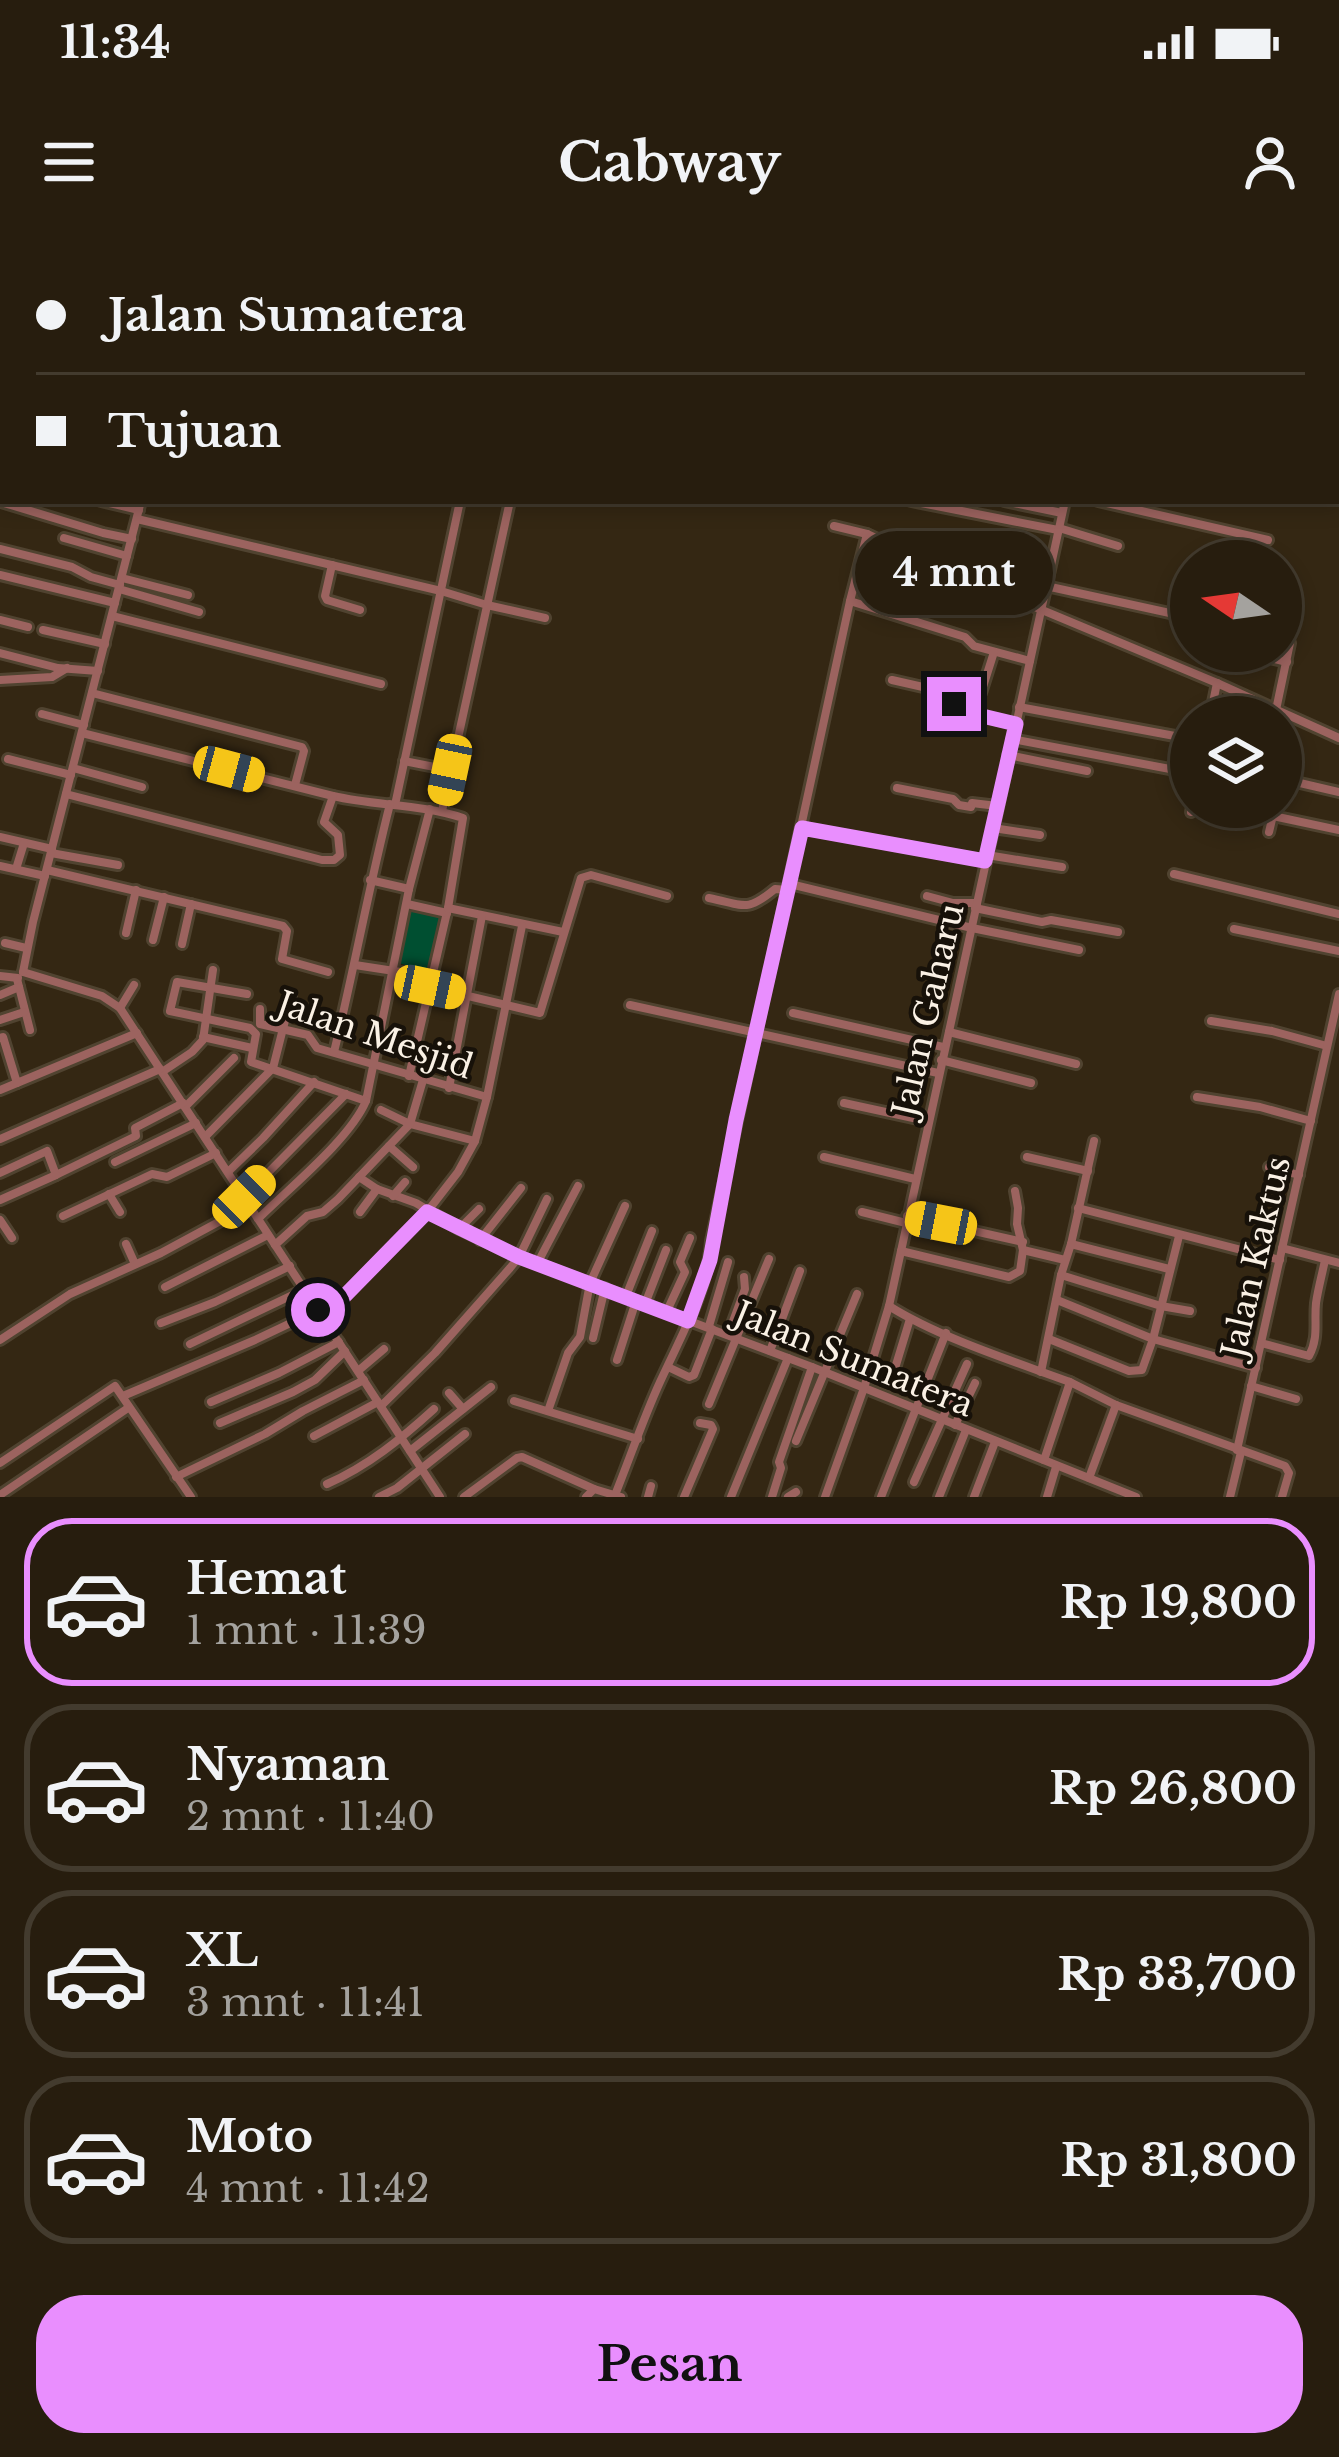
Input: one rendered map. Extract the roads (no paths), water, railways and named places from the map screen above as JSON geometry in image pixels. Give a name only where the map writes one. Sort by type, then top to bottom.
[{"type":"street","points":[[8,504],[131,539]]},
{"type":"street","points":[[334,1052],[459,504]]},
{"type":"street","points":[[442,811],[509,504]]},
{"type":"street","points":[[927,504],[1059,529],[1118,546]]},
{"type":"street","points":[[1018,504],[1062,513]]},
{"type":"street","name":"Jalan Gaharu","points":[[825,1497],[889,1306],[1064,504]]},
{"type":"street","points":[[1111,504],[1268,540]]},
{"type":"street","points":[[30,1030],[20,979],[139,510],[545,618]]},
{"type":"street","points":[[834,526],[867,534],[1244,696]]},
{"type":"street","points":[[464,1497],[522,1457],[618,1496],[710,1260],[867,534]]},
{"type":"street","points":[[64,538],[127,556]]},
{"type":"street","points":[[0,549],[72,567],[91,577],[188,595]]},
{"type":"street","points":[[332,565],[327,600],[360,610]]},
{"type":"street","points":[[0,574],[115,604]]},
{"type":"street","points":[[120,584],[199,612]]},
{"type":"street","points":[[1046,586],[1170,613]]},
{"type":"street","points":[[850,601],[1030,661]]},
{"type":"street","points":[[112,616],[381,684]]},
{"type":"street","points":[[0,620],[28,627]]},
{"type":"street","points":[[43,630],[105,644]]},
{"type":"street","points":[[892,680],[980,697],[994,652]]},
{"type":"street","points":[[0,653],[98,671]]},
{"type":"street","points":[[0,680],[52,677],[67,668]]},
{"type":"street","points":[[1214,696],[1217,683]]},
{"type":"street","points":[[92,693],[302,747],[295,786]]},
{"type":"street","points":[[957,695],[957,710],[1016,724]]},
{"type":"street","points":[[1019,707],[1170,735]]},
{"type":"street","points":[[42,714],[333,796],[430,808],[464,818],[410,1076]]},
{"type":"street","points":[[1302,722],[1339,738]]},
{"type":"street","points":[[1012,739],[1170,769]]},
{"type":"street","points":[[1009,755],[1087,771]]},
{"type":"street","points":[[8,759],[142,787]]},
{"type":"street","points":[[404,761],[450,770]]},
{"type":"street","points":[[1302,784],[1339,792]]},
{"type":"street","points":[[897,788],[953,799],[964,807],[972,803],[997,806]]},
{"type":"street","points":[[66,794],[322,860],[340,855],[338,835],[324,822],[333,796]]},
{"type":"street","points":[[258,1219],[361,1114],[430,808]]},
{"type":"street","points":[[1302,819],[1339,830]]},
{"type":"street","points":[[802,828],[1062,867]]},
{"type":"street","points":[[993,828],[1040,835]]},
{"type":"street","points":[[1269,832],[1270,828]]},
{"type":"street","points":[[0,837],[118,865]]},
{"type":"street","points":[[16,869],[24,843]]},
{"type":"street","points":[[0,866],[136,890],[286,927],[282,959],[328,972]]},
{"type":"street","points":[[1174,874],[1339,914]]},
{"type":"street","points":[[355,965],[416,972],[467,995],[540,1013],[581,878],[585,875],[667,896]]},
{"type":"street","points":[[370,880],[409,889]]},
{"type":"street","points":[[709,898],[749,906],[775,889],[789,887],[1079,950]]},
{"type":"street","points":[[126,933],[136,890]]},
{"type":"street","points":[[927,896],[1042,922],[1118,932]]},
{"type":"street","points":[[154,940],[164,897]]},
{"type":"street","points":[[182,944],[191,904]]},
{"type":"street","points":[[407,904],[562,932]]},
{"type":"street","points":[[449,1088],[482,916]]},
{"type":"street","points":[[123,1396],[321,1314],[427,1212],[475,1141],[522,926]]},
{"type":"street","points":[[1234,929],[1339,951]]},
{"type":"street","points":[[4,943],[27,948]]},
{"type":"street","points":[[0,1139],[161,1070],[192,1052],[203,1037],[213,970]]},
{"type":"street","points":[[0,976],[103,996],[120,1008],[439,1497]]},
{"type":"street","points":[[0,995],[20,979]]},
{"type":"street","points":[[247,994],[177,982],[170,1010],[254,1029],[251,1062],[366,1101]]},
{"type":"street","points":[[120,1008],[134,985]]},
{"type":"street","name":"Jalan Kaktus","points":[[1230,1497],[1339,994]]},
{"type":"street","points":[[205,1137],[273,1068],[291,997]]},
{"type":"street","points":[[630,1005],[938,1072]]},
{"type":"street","name":"Jalan Mesjid","points":[[260,1009],[260,1024],[308,1035],[315,1046],[488,1097]]},
{"type":"street","points":[[0,1020],[24,1012]]},
{"type":"street","points":[[793,1013],[943,1047]]},
{"type":"street","points":[[1211,1022],[1328,1046]]},
{"type":"street","points":[[949,1032],[1076,1064]]},
{"type":"street","points":[[0,1090],[137,1033]]},
{"type":"street","points":[[203,1037],[252,1048]]},
{"type":"street","points":[[0,1038],[16,1083]]},
{"type":"street","points":[[0,1200],[136,1136],[135,1128],[184,1105],[234,1058]]},
{"type":"street","points":[[941,1060],[1030,1083]]},
{"type":"street","points":[[275,1245],[311,1213],[323,1212],[410,1124],[423,1080]]},
{"type":"street","points":[[228,1172],[314,1082]]},
{"type":"street","points":[[0,1340],[56,1301],[161,1253],[247,1201],[346,1094]]},
{"type":"street","points":[[1197,1097],[1311,1121]]},
{"type":"street","points":[[844,1103],[927,1121]]},
{"type":"street","points":[[381,1110],[410,1124],[475,1141]]},
{"type":"street","points":[[115,1162],[196,1123]]},
{"type":"street","points":[[1041,1372],[1094,1142]]},
{"type":"street","points":[[388,1146],[413,1167]]},
{"type":"street","points":[[0,1174],[47,1151],[56,1175]]},
{"type":"street","points":[[63,1216],[152,1174],[167,1177],[216,1153]]},
{"type":"street","points":[[824,1157],[915,1179]]},
{"type":"street","points":[[1027,1157],[1088,1171]]},
{"type":"street","points":[[1269,1167],[1299,1175]]},
{"type":"street","name":"Jalan Sumatera","points":[[359,1177],[376,1190],[416,1203],[519,1257],[824,1371],[1089,1478],[1109,1492],[1136,1497]]},
{"type":"street","points":[[393,1196],[405,1183]]},
{"type":"street","points":[[537,1264],[578,1186]]},
{"type":"street","points":[[480,1240],[520,1188]]},
{"type":"street","points":[[360,1212],[376,1190]]},
{"type":"street","points":[[901,1251],[1010,1277],[1019,1271],[1023,1246],[1015,1191]]},
{"type":"street","points":[[110,1194],[120,1212]]},
{"type":"street","points":[[314,1436],[380,1404],[435,1354],[519,1257],[547,1199]]},
{"type":"street","points":[[548,1411],[568,1353],[580,1337],[590,1283],[625,1206]]},
{"type":"street","points":[[1078,1208],[1280,1260]]},
{"type":"street","points":[[459,1229],[478,1209]]},
{"type":"street","points":[[862,1212],[1023,1246],[1065,1260]]},
{"type":"street","points":[[0,1220],[13,1238]]},
{"type":"street","points":[[626,1296],[652,1231]]},
{"type":"street","points":[[165,1287],[268,1234]]},
{"type":"street","points":[[1049,1339],[1136,1372],[1142,1370],[1178,1236]]},
{"type":"street","points":[[665,1313],[686,1272],[680,1262],[689,1238]]},
{"type":"street","points":[[126,1244],[135,1264]]},
{"type":"street","points":[[1071,1244],[1169,1269]]},
{"type":"street","points":[[1282,1248],[1339,1263]]},
{"type":"street","points":[[617,1360],[666,1250]]},
{"type":"street","points":[[709,1404],[769,1259]]},
{"type":"street","points":[[1261,1343],[1310,1355],[1318,1330],[1317,1295],[1325,1261]]},
{"type":"street","points":[[668,1367],[694,1375],[728,1262]]},
{"type":"street","points":[[161,1323],[290,1267]]},
{"type":"street","points":[[770,1351],[800,1271]]},
{"type":"street","points":[[1061,1275],[1190,1311]]},
{"type":"street","points":[[733,1337],[744,1277]]},
{"type":"street","points":[[593,1339],[605,1288]]},
{"type":"street","points":[[190,1344],[304,1289]]},
{"type":"street","points":[[796,1441],[856,1294]]},
{"type":"street","points":[[1057,1300],[1153,1339],[1256,1368]]},
{"type":"street","points":[[889,1306],[1116,1405],[1285,1466],[1282,1497]]},
{"type":"street","points":[[896,1365],[910,1319]]},
{"type":"street","points":[[881,1497],[946,1333]]},
{"type":"street","points":[[211,1402],[342,1346]]},
{"type":"street","points":[[220,1423],[315,1380],[342,1346]]},
{"type":"street","points":[[176,1477],[361,1376],[385,1348]]},
{"type":"street","points":[[731,1497],[788,1358]]},
{"type":"street","points":[[914,1482],[967,1364]]},
{"type":"street","points":[[772,1497],[779,1462],[812,1367]]},
{"type":"street","points":[[1044,1460],[1070,1382]]},
{"type":"street","points":[[955,1425],[975,1383]]},
{"type":"street","points":[[0,1463],[115,1386],[191,1497]]},
{"type":"street","points":[[1251,1386],[1296,1400]]},
{"type":"street","points":[[410,1451],[491,1387]]},
{"type":"street","points":[[448,1393],[463,1409]]},
{"type":"street","points":[[514,1401],[638,1438]]},
{"type":"street","points":[[1089,1478],[1116,1405]]},
{"type":"street","points":[[0,1495],[128,1408]]},
{"type":"street","points":[[327,1484],[364,1465],[434,1409]]},
{"type":"street","points":[[684,1497],[713,1429],[700,1423]]},
{"type":"street","points":[[939,1497],[966,1430]]},
{"type":"street","points":[[379,1497],[465,1434]]},
{"type":"street","points":[[974,1497],[995,1442]]},
{"type":"street","points":[[1047,1497],[1056,1467]]},
{"type":"street","points":[[648,1497],[651,1486]]},
{"type":"street","points":[[586,1497],[594,1489]]}]
